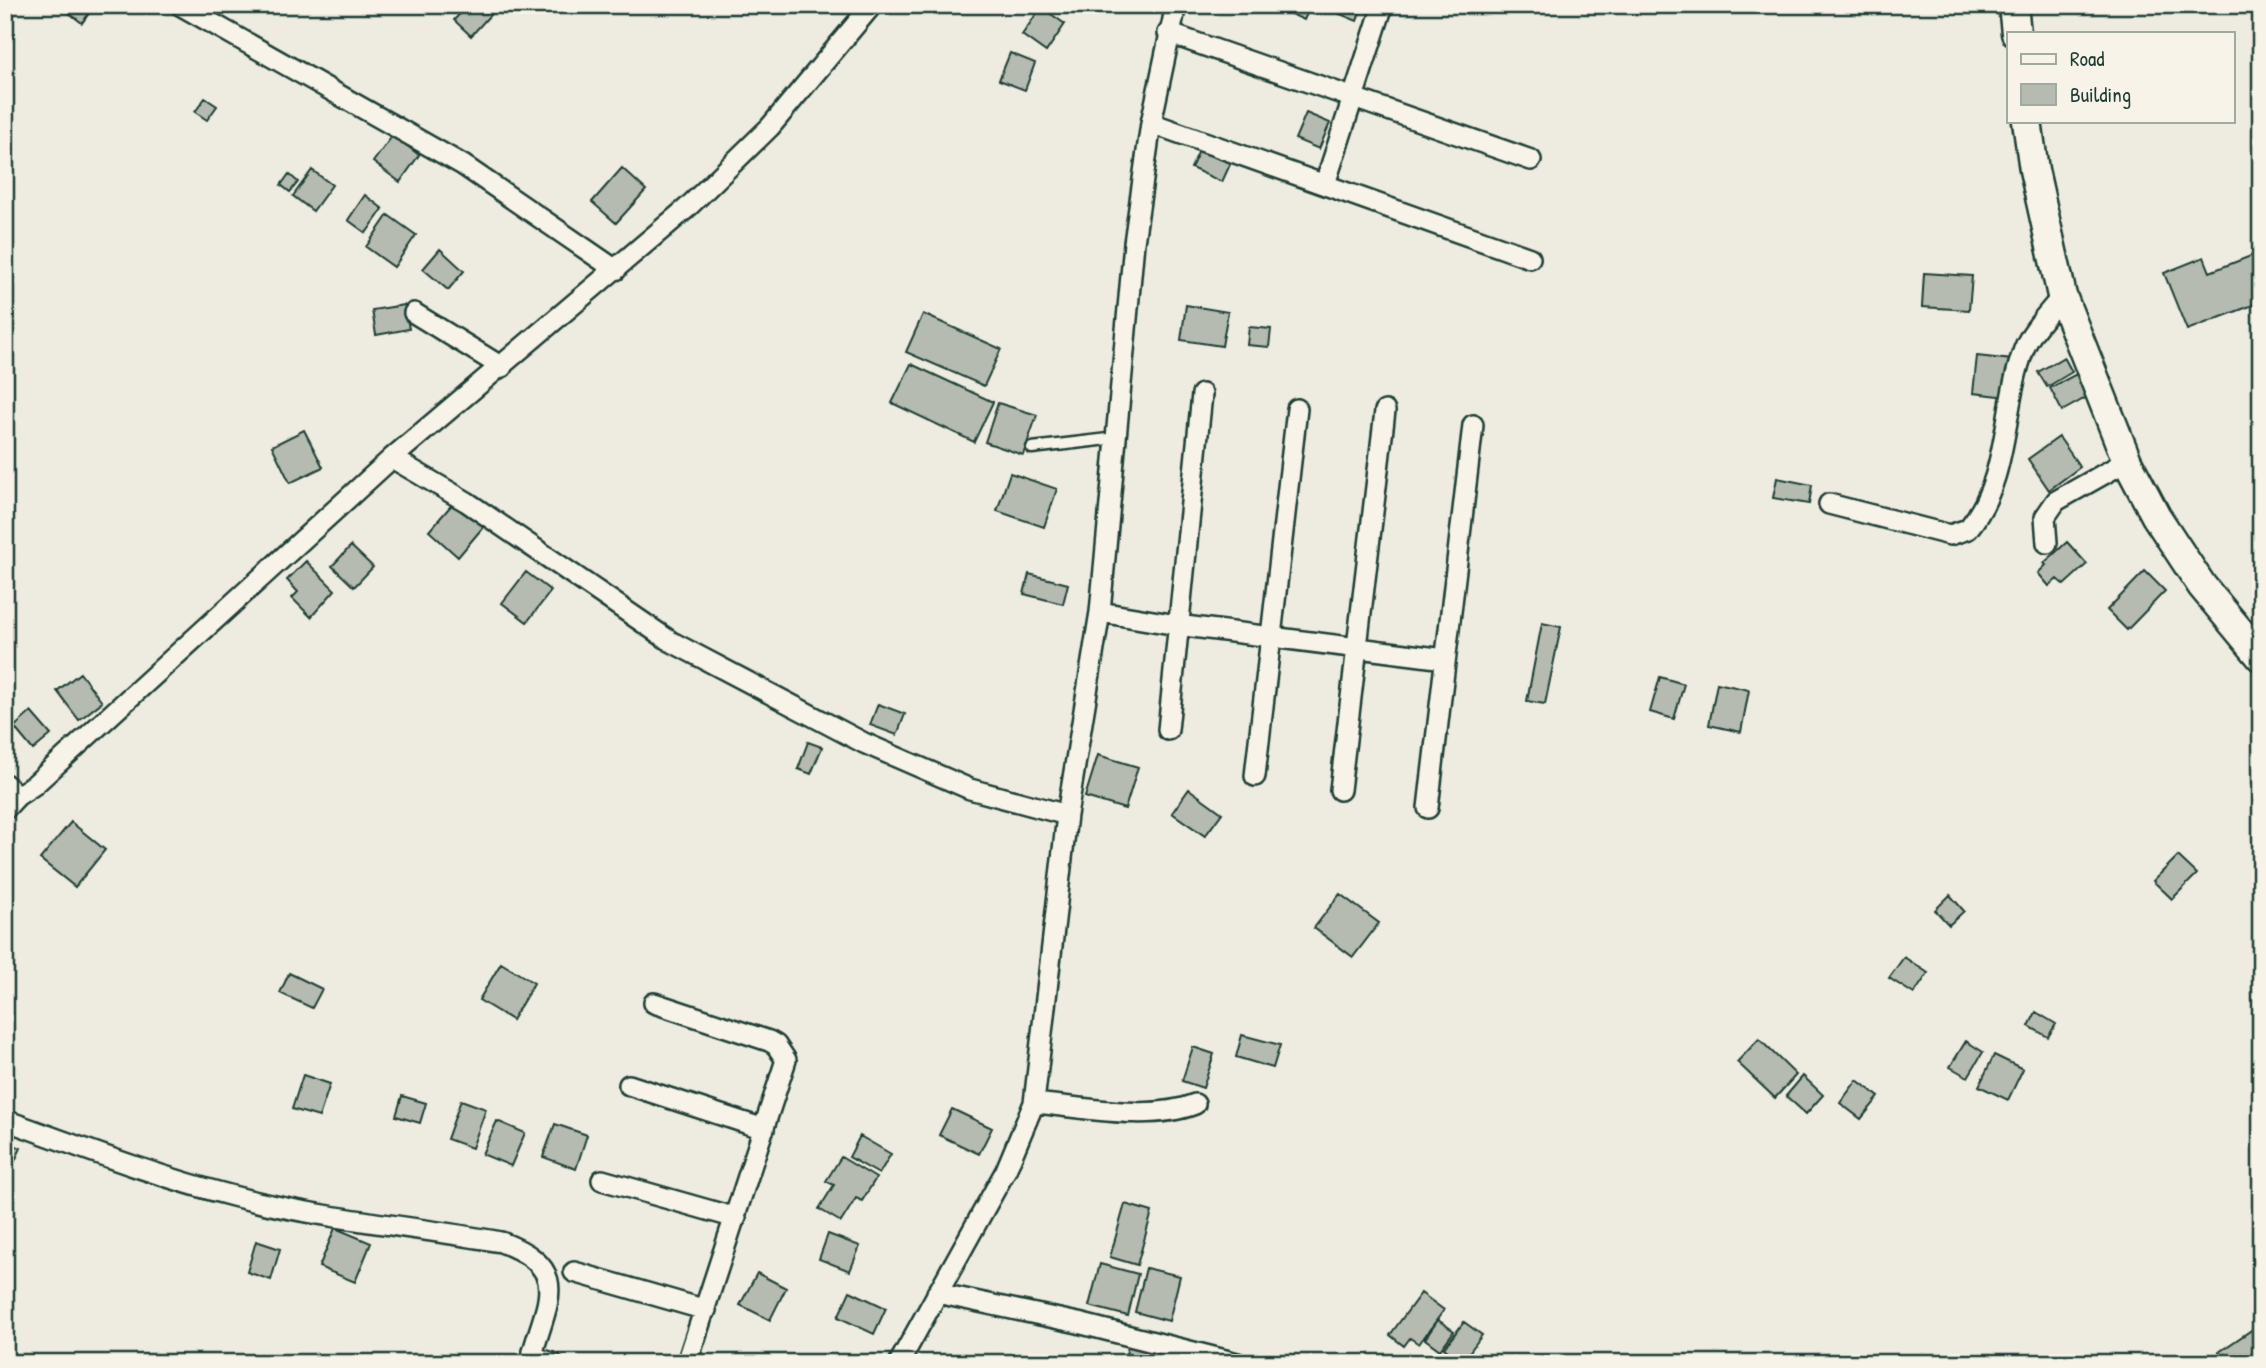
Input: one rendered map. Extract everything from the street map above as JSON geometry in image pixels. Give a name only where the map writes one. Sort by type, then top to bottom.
[{"type":"street","points":[[180,5],[463,165],[616,270]]},
{"type":"street","points":[[9,796],[41,779],[393,458],[616,270],[770,127],[872,5]]},
{"type":"street","points":[[899,1363],[1006,1170],[1034,1103],[1067,815],[1100,612],[1134,243],[1151,123],[1175,5]]},
{"type":"street","points":[[1325,184],[1383,5]]},
{"type":"street","points":[[2013,5],[2016,32]]},
{"type":"street","points":[[1168,33],[1531,160]]},
{"type":"street","points":[[2027,122],[2034,170],[2062,296],[2127,461],[2156,516],[2202,586],[2261,657]]},
{"type":"street","points":[[1151,123],[1530,258]]},
{"type":"street","points":[[1829,505],[1950,536],[1968,529],[1989,490],[2004,443],[2026,345],[2062,296]]},
{"type":"street","points":[[414,313],[502,368]]},
{"type":"street","points":[[1168,730],[1202,394]]},
{"type":"street","points":[[1255,776],[1297,410]]},
{"type":"street","points":[[1340,790],[1385,411]]},
{"type":"street","points":[[1428,808],[1473,425]]},
{"type":"street","points":[[393,458],[467,502],[670,641],[887,753],[970,789],[1067,815]]},
{"type":"street","points":[[2047,543],[2045,517],[2056,501],[2127,461]]},
{"type":"street","points":[[1100,612],[1272,638],[1445,659]]},
{"type":"street","points":[[653,1003],[769,1041],[780,1050],[786,1060],[687,1363]]},
{"type":"street","points":[[629,1085],[764,1129]]},
{"type":"street","points":[[1034,1103],[1151,1113],[1179,1110],[1195,1104]]},
{"type":"street","points":[[5,1120],[152,1173],[233,1196],[314,1214],[501,1242],[524,1250],[538,1262],[551,1292],[531,1359],[552,1363]]},
{"type":"street","points":[[602,1180],[736,1218]]},
{"type":"street","points":[[574,1272],[706,1310]]},
{"type":"street","points":[[937,1293],[1078,1322],[1237,1363]]},
{"type":"lane","points":[[1032,447],[1116,438]]},
{"type":"building","points":[[59,5],[95,5],[82,23]]},
{"type":"building","points":[[468,5],[499,5],[471,36],[454,20]]},
{"type":"building","points":[[1271,5],[1311,5],[1304,20]]},
{"type":"building","points":[[1318,5],[1362,5],[1357,21]]},
{"type":"building","points":[[1041,7],[1065,24],[1046,52],[1022,35]]},
{"type":"building","points":[[1010,53],[1035,63],[1025,90],[999,80]]},
{"type":"building","points":[[205,98],[217,106],[207,120],[195,112]]},
{"type":"building","points":[[1306,113],[1330,123],[1319,149],[1295,139]]},
{"type":"building","points":[[393,135],[419,155],[400,182],[373,162]]},
{"type":"building","points":[[1202,144],[1233,158],[1222,182],[1191,168]]},
{"type":"building","points":[[622,168],[646,190],[616,223],[592,202]]},
{"type":"building","points":[[312,170],[332,185],[313,211],[293,196]]},
{"type":"building","points":[[289,174],[298,182],[290,192],[281,185]]},
{"type":"building","points":[[365,195],[383,209],[366,233],[348,220]]},
{"type":"building","points":[[388,215],[416,235],[394,267],[366,247]]},
{"type":"building","points":[[440,249],[464,271],[448,290],[423,269]]},
{"type":"building","points":[[2261,252],[2261,302],[2187,330],[2164,273],[2204,257],[2210,272]]},
{"type":"building","points":[[1924,273],[1972,276],[1969,310],[1922,307]]},
{"type":"building","points":[[405,305],[409,329],[376,335],[372,310]]},
{"type":"building","points":[[1186,305],[1228,312],[1222,346],[1181,340]]},
{"type":"building","points":[[923,314],[1001,349],[984,386],[906,352]]},
{"type":"building","points":[[1249,327],[1271,329],[1269,347],[1247,345]]},
{"type":"building","points":[[1977,356],[2012,360],[2008,397],[1973,393]]},
{"type":"building","points":[[2064,357],[2072,372],[2047,387],[2038,372]]},
{"type":"building","points":[[911,364],[993,402],[974,442],[892,403]]},
{"type":"building","points":[[2084,370],[2096,392],[2062,411],[2050,388]]},
{"type":"building","points":[[998,403],[1037,415],[1023,455],[985,442]]},
{"type":"building","points":[[304,430],[323,467],[290,483],[272,446]]},
{"type":"building","points":[[2059,437],[2080,467],[2049,490],[2028,459]]},
{"type":"building","points":[[1010,473],[1057,489],[1044,527],[997,511]]},
{"type":"building","points":[[1777,478],[1812,485],[1809,504],[1773,498]]},
{"type":"building","points":[[455,501],[484,526],[458,557],[429,531]]},
{"type":"building","points":[[2067,542],[2087,564],[2064,585],[2057,579],[2049,586],[2038,573],[2046,565],[2044,563]]},
{"type":"building","points":[[351,546],[373,567],[354,587],[332,566]]},
{"type":"building","points":[[306,561],[335,590],[311,617],[292,598],[298,592],[287,580]]},
{"type":"building","points":[[2145,571],[2165,591],[2127,630],[2107,610]]},
{"type":"building","points":[[526,572],[551,591],[527,622],[502,603]]},
{"type":"building","points":[[1029,574],[1068,584],[1063,604],[1024,594]]},
{"type":"building","points":[[1542,623],[1561,627],[1545,704],[1527,701]]},
{"type":"building","points":[[80,673],[102,702],[79,720],[57,691]]},
{"type":"building","points":[[1660,677],[1684,684],[1674,719],[1650,712]]},
{"type":"building","points":[[1717,683],[1749,690],[1741,732],[1709,725]]},
{"type":"building","points":[[878,704],[905,714],[897,735],[870,725]]},
{"type":"building","points":[[31,712],[51,735],[33,750],[14,727]]},
{"type":"building","points":[[808,742],[822,747],[811,774],[798,769]]},
{"type":"building","points":[[1098,755],[1138,767],[1125,809],[1085,797]]},
{"type":"building","points":[[1189,789],[1222,813],[1205,836],[1172,813]]},
{"type":"building","points":[[71,822],[105,850],[75,887],[40,859]]},
{"type":"building","points":[[2178,856],[2197,874],[2172,899],[2153,881]]},
{"type":"building","points":[[1340,894],[1379,923],[1353,957],[1314,928]]},
{"type":"building","points":[[1950,895],[1964,911],[1949,925],[1935,910]]},
{"type":"building","points":[[1904,957],[1928,973],[1914,994],[1889,978]]},
{"type":"building","points":[[501,963],[534,983],[512,1020],[479,1000]]},
{"type":"building","points":[[289,973],[322,989],[312,1008],[280,993]]},
{"type":"building","points":[[2036,1012],[2056,1024],[2048,1037],[2029,1026]]},
{"type":"building","points":[[1242,1035],[1280,1045],[1273,1068],[1236,1057]]},
{"type":"building","points":[[1759,1039],[1796,1075],[1775,1098],[1737,1062]]},
{"type":"building","points":[[1966,1041],[1983,1052],[1968,1077],[1950,1067]]},
{"type":"building","points":[[1193,1047],[1214,1054],[1203,1088],[1182,1081]]},
{"type":"building","points":[[1994,1055],[2023,1069],[2008,1100],[1979,1086]]},
{"type":"building","points":[[303,1075],[330,1084],[319,1117],[292,1109]]},
{"type":"building","points":[[1803,1076],[1823,1095],[1806,1114],[1786,1096]]},
{"type":"building","points":[[1857,1080],[1879,1097],[1861,1119],[1840,1103]]},
{"type":"building","points":[[402,1096],[426,1103],[420,1123],[396,1116]]},
{"type":"building","points":[[461,1100],[486,1109],[472,1148],[447,1139]]},
{"type":"building","points":[[952,1109],[992,1128],[979,1154],[939,1135]]},
{"type":"building","points":[[497,1121],[525,1133],[511,1166],[482,1154]]},
{"type":"building","points":[[555,1124],[587,1135],[576,1169],[543,1157]]},
{"type":"building","points":[[860,1136],[891,1154],[879,1174],[849,1157]]},
{"type":"building","points":[[5,1141],[21,1148],[7,1178],[5,1177]]},
{"type":"building","points":[[841,1157],[876,1178],[862,1201],[856,1198],[841,1222],[819,1209],[834,1185],[826,1181]]},
{"type":"building","points":[[1125,1204],[1152,1212],[1137,1265],[1110,1257]]},
{"type":"building","points":[[335,1228],[371,1243],[355,1282],[319,1267]]},
{"type":"building","points":[[828,1234],[860,1246],[850,1271],[819,1259]]},
{"type":"building","points":[[256,1241],[280,1249],[271,1280],[247,1272]]},
{"type":"building","points":[[1100,1264],[1138,1274],[1128,1316],[1089,1306]]},
{"type":"building","points":[[1146,1268],[1180,1276],[1169,1321],[1135,1312]]},
{"type":"building","points":[[757,1273],[786,1288],[770,1320],[740,1305]]},
{"type":"building","points":[[850,1291],[886,1308],[874,1334],[838,1317]]},
{"type":"building","points":[[1421,1293],[1444,1310],[1419,1344],[1410,1338],[1404,1346],[1390,1335]]},
{"type":"building","points":[[1438,1320],[1454,1331],[1440,1350],[1425,1339]]},
{"type":"building","points":[[1464,1322],[1482,1335],[1462,1362],[1444,1348]]},
{"type":"building","points":[[2253,1329],[2261,1341],[2261,1363],[2227,1363],[2219,1352]]},
{"type":"building","points":[[1130,1341],[1159,1349],[1155,1363],[1123,1363]]}]
